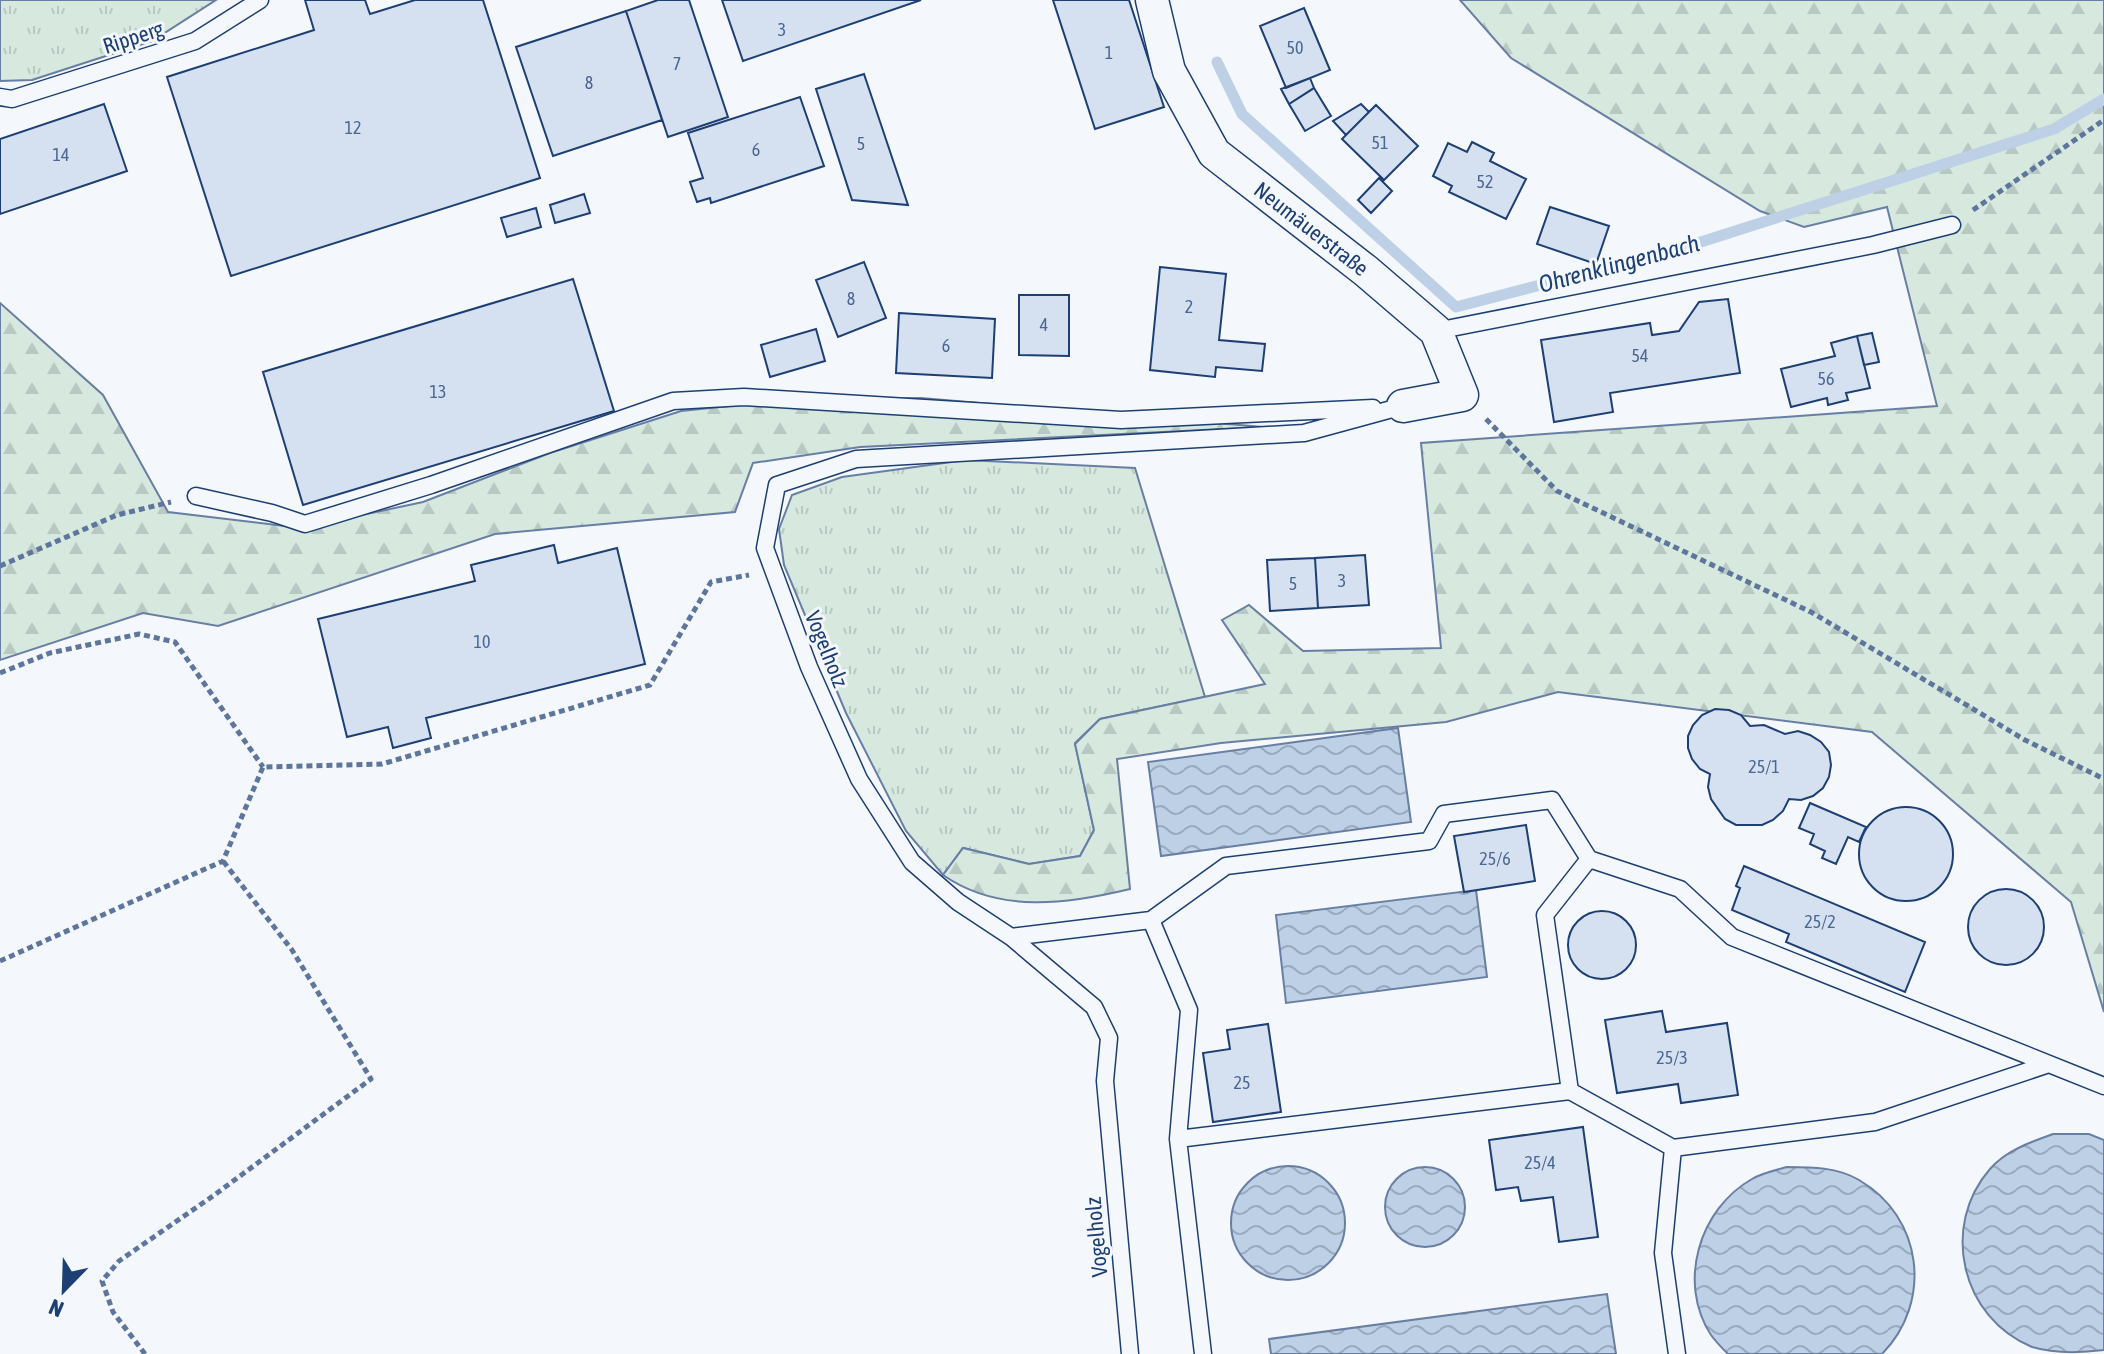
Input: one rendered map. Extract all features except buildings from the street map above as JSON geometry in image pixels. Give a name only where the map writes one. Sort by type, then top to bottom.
[{"type":"street","name":"Neumäuerstraße","points":[[1152,0],[1169,71],[1214,153],[1366,271],[1436,331],[1462,395]]},
{"type":"street","points":[[1403,406],[1462,395]]},
{"type":"lane","name":"Ripperg","points":[[6,98],[195,41],[260,0]]},
{"type":"lane","points":[[1436,331],[1857,248],[1952,225]]},
{"type":"lane","points":[[196,496],[272,513],[305,524],[431,485],[673,401],[744,397],[1121,420],[1403,406]]},
{"type":"lane","name":"Vogelholz","points":[[1130,1354],[1105,1081],[1109,1038],[1094,1007],[1011,937],[958,902],[912,862],[859,779],[809,667],[765,548],[777,485],[856,459],[1304,433],[1403,406]]},
{"type":"lane","points":[[1011,937],[1151,920],[1226,866],[1429,841],[1444,814],[1552,800],[1589,859],[1680,889],[1732,937],[2104,1086]]},
{"type":"lane","points":[[1570,1091],[1545,915],[1589,859]]},
{"type":"lane","points":[[1151,920],[1189,1010],[1178,1139],[1203,1354]]},
{"type":"lane","points":[[1178,1139],[1570,1091],[1673,1148],[1875,1122],[2046,1065]]},
{"type":"lane","points":[[1673,1148],[1663,1253],[1677,1354]]},
{"type":"path","points":[[1952,225],[2104,120]]},
{"type":"path","points":[[1462,395],[1557,491],[1811,612],[2025,740],[2104,779]]},
{"type":"path","points":[[0,566],[117,515],[196,496]]},
{"type":"path","points":[[263,767],[382,764],[650,685],[711,582],[773,571]]},
{"type":"path","points":[[0,673],[50,653],[139,634],[175,642],[263,767]]},
{"type":"path","points":[[0,961],[223,861],[263,767]]},
{"type":"path","points":[[145,1354],[113,1312],[102,1281],[119,1261],[371,1079],[292,950],[223,861]]},
{"type":"green space","points":[[0,0],[216,0],[152,41],[32,80],[0,81]]},
{"type":"green space","points":[[1460,0],[2104,0],[2104,1012],[2071,902],[1872,732],[1558,692],[1446,722],[1221,743],[1117,759],[1130,889],[1082,899],[1010,901],[987,896],[943,875],[963,848],[1029,864],[1080,856],[1094,830],[1075,744],[1100,719],[1265,684],[1222,620],[1249,605],[1303,651],[1441,648],[1421,443],[1937,406],[1887,207],[1804,227],[1760,211],[1511,58]]},
{"type":"green space","points":[[0,303],[103,395],[168,512],[301,528],[423,502],[550,453],[681,411],[788,400],[921,398],[1263,427],[860,447],[753,463],[735,512],[495,534],[218,626],[143,613],[0,660]]},
{"type":"green space","points":[[966,460],[1135,468],[1205,697],[1100,719],[1075,743],[1094,830],[1080,856],[1029,864],[963,848],[943,875],[906,831],[846,713],[784,565],[779,529],[792,495],[842,477]]},
{"type":"water","points":[[1398,728],[1411,822],[1161,856],[1148,762]]},
{"type":"water","points":[[1476,890],[1487,977],[1286,1003],[1276,915]]},
{"type":"water","points":[[2053,1134],[2089,1134],[2104,1140],[2104,1350],[2050,1351],[2032,1347],[2008,1333],[1988,1315],[1974,1293],[1966,1268],[1963,1243],[1965,1217],[1975,1192],[1990,1169],[2004,1157],[2019,1147]]},
{"type":"water","points":[[1288,1166],[1310,1170],[1328,1183],[1341,1201],[1345,1223],[1341,1245],[1328,1263],[1310,1276],[1288,1280],[1266,1276],[1248,1263],[1235,1245],[1231,1223],[1235,1201],[1248,1183],[1266,1170]]},
{"type":"water","points":[[1417,1167],[1433,1167],[1454,1178],[1465,1199],[1465,1215],[1454,1236],[1433,1247],[1417,1247],[1403,1241],[1391,1229],[1385,1215],[1385,1199],[1391,1185],[1403,1173]]},
{"type":"water","points":[[1787,1167],[1842,1172],[1880,1196],[1897,1215],[1914,1261],[1914,1286],[1909,1310],[1898,1333],[1882,1354],[1728,1354],[1711,1335],[1701,1315],[1695,1271],[1707,1228],[1718,1209],[1734,1192],[1756,1177]]},
{"type":"water","points":[[1607,1294],[1616,1354],[1271,1354],[1269,1339]]},
{"type":"waterway","name":"Ohrenklingenbach","points":[[1217,62],[1242,114],[1456,307],[1682,248],[2054,129],[2104,99]]}]
